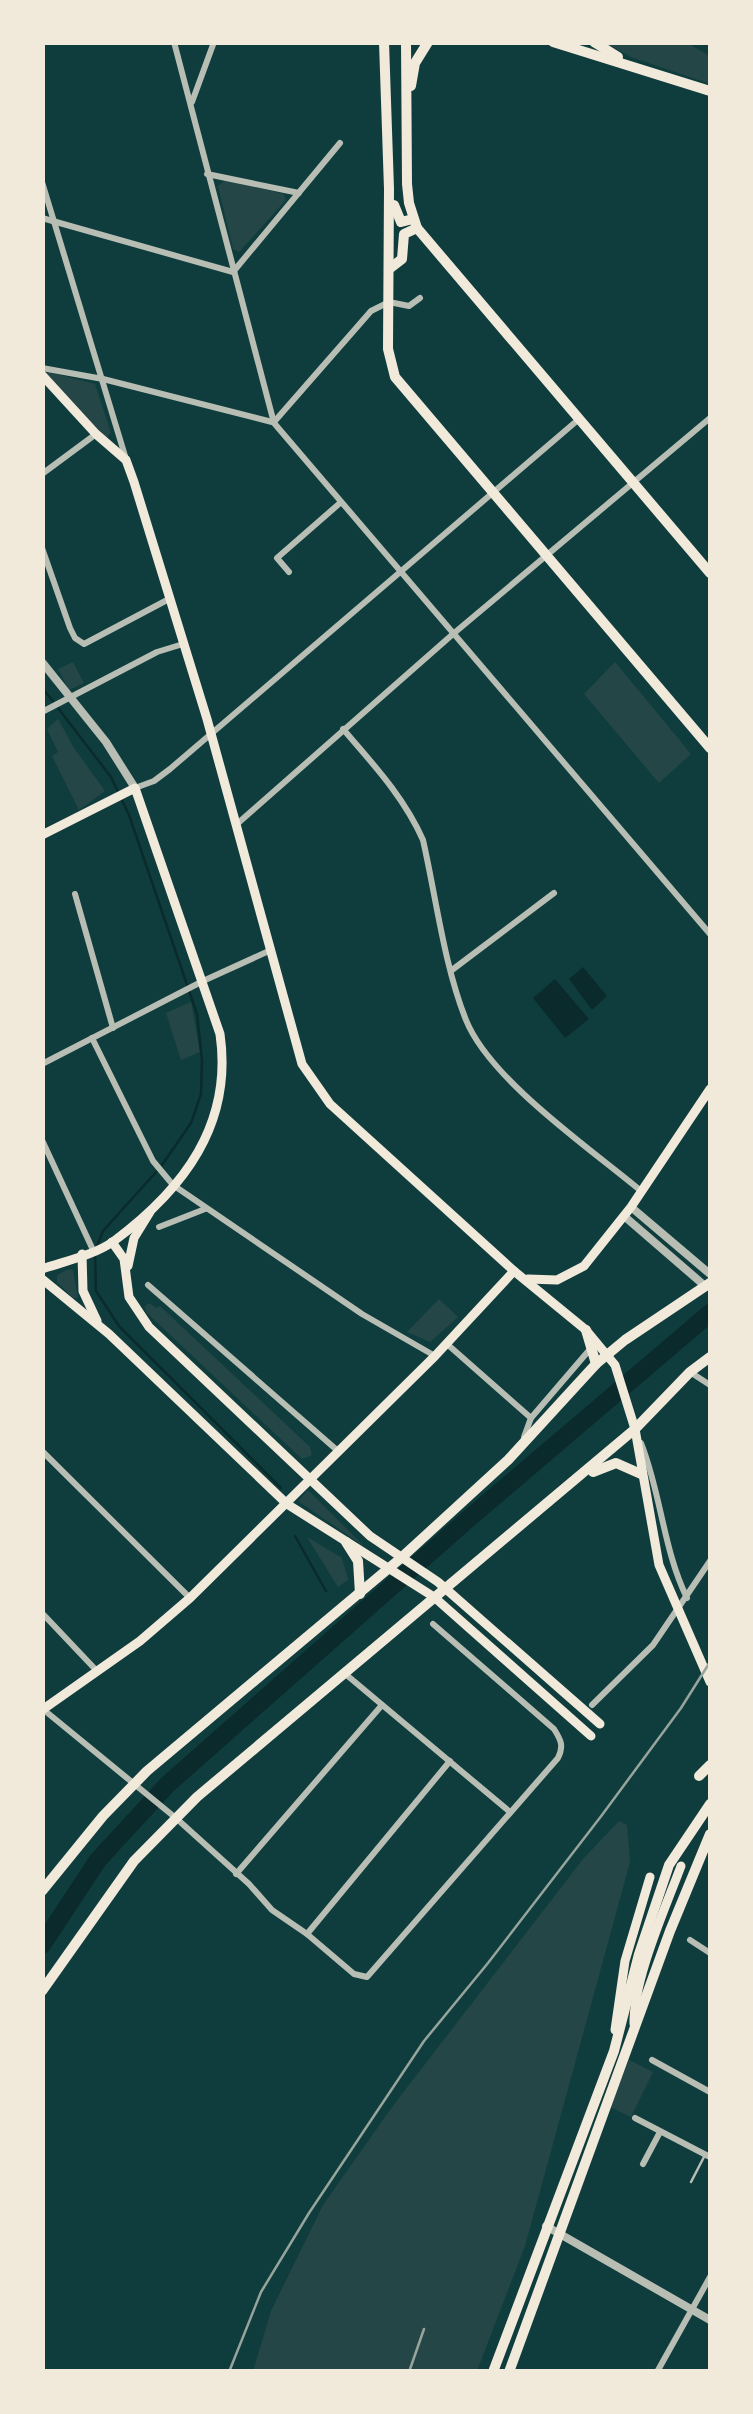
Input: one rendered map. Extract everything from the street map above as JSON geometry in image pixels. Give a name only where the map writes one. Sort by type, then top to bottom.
[{"type":"main road","points":[[384,42],[390,189],[388,349],[395,377],[710,748]]},
{"type":"main road","points":[[406,42],[407,184],[415,224],[710,572]]},
{"type":"main road","points":[[408,96],[415,64],[428,42]]},
{"type":"main road","points":[[552,42],[710,92]]},
{"type":"main road","points":[[594,42],[632,65]]},
{"type":"main road","points":[[390,189],[398,218],[415,224]]},
{"type":"main road","points":[[389,269],[402,259],[404,234],[415,224]]},
{"type":"main road","points":[[42,372],[96,434],[126,460],[210,733],[301,1060],[312,1082],[330,1104],[514,1271],[586,1330],[612,1359],[631,1411],[667,1589],[710,1682]]},
{"type":"main road","points":[[42,836],[132,789],[198,984],[220,1034],[224,1063],[222,1094],[209,1134],[169,1181],[134,1238],[126,1284]]},
{"type":"main road","points":[[524,1279],[558,1280],[584,1266],[628,1211],[710,1089]]},
{"type":"main road","points":[[42,1269],[98,1248],[158,1201]]},
{"type":"main road","points":[[98,1248],[122,1252],[126,1284],[136,1310],[149,1327],[370,1536],[441,1585],[600,1724]]},
{"type":"main road","points":[[98,1248],[83,1291],[88,1306],[109,1334]]},
{"type":"main road","points":[[43,1710],[140,1641],[190,1598],[447,1344],[514,1271]]},
{"type":"main road","points":[[42,1279],[109,1334],[287,1504],[430,1594],[591,1736]]},
{"type":"main road","points":[[42,1891],[103,1816],[404,1560],[508,1460],[596,1364],[612,1359],[708,1284]]},
{"type":"main road","points":[[586,1330],[596,1364]]},
{"type":"main road","points":[[42,1991],[134,1860],[173,1816],[430,1594],[635,1430],[690,1372],[710,1357]]},
{"type":"main road","points":[[570,1485],[608,1464],[629,1466],[641,1474]]},
{"type":"main road","points":[[346,1542],[358,1561],[360,1594]]},
{"type":"main road","points":[[699,1776],[710,1765]]},
{"type":"main road","points":[[492,2372],[614,2052],[638,1954],[669,1865],[710,1804]]},
{"type":"main road","points":[[508,2372],[710,1834]]},
{"type":"main road","points":[[634,2032],[634,2011],[642,1982],[681,1866]]},
{"type":"main road","points":[[607,2066],[626,1961],[650,1877]]},
{"type":"street","points":[[174,42],[274,422],[710,934]]},
{"type":"street","points":[[191,104],[214,42]]},
{"type":"street","points":[[233,272],[340,143]]},
{"type":"street","points":[[207,174],[299,192]]},
{"type":"street","points":[[42,182],[126,460]]},
{"type":"street","points":[[42,218],[233,272]]},
{"type":"street","points":[[274,422],[371,311],[389,302],[409,306],[420,298]]},
{"type":"street","points":[[42,372],[103,379],[274,422]]},
{"type":"street","points":[[53,388],[64,372]]},
{"type":"street","points":[[236,824],[453,634],[710,418]]},
{"type":"street","points":[[42,662],[66,699],[106,742],[132,789],[154,781],[578,419]]},
{"type":"street","points":[[42,474],[96,434]]},
{"type":"street","points":[[289,572],[277,558],[340,502]]},
{"type":"street","points":[[42,548],[70,628],[84,644],[169,599]]},
{"type":"street","points":[[42,712],[157,652],[183,644]]},
{"type":"street","points":[[343,729],[402,798],[413,818],[422,840],[466,1020],[488,1057],[641,1191]]},
{"type":"street","points":[[452,970],[554,893]]},
{"type":"street","points":[[75,894],[113,1028]]},
{"type":"street","points":[[42,1064],[271,950]]},
{"type":"street","points":[[92,1038],[153,1161],[169,1181],[362,1314],[435,1356]]},
{"type":"street","points":[[42,1140],[98,1248]]},
{"type":"street","points":[[160,1227],[206,1208]]},
{"type":"street","points":[[628,1211],[710,1274]]},
{"type":"street","points":[[628,1211],[708,1284]]},
{"type":"street","points":[[148,1285],[339,1452]]},
{"type":"street","points":[[447,1344],[530,1418]]},
{"type":"street","points":[[508,1460],[524,1436],[530,1418],[592,1347]]},
{"type":"street","points":[[690,1372],[710,1384]]},
{"type":"street","points":[[635,1430],[656,1488],[677,1577],[688,1599]]},
{"type":"street","points":[[42,1451],[190,1598]]},
{"type":"street","points":[[592,1706],[653,1645],[688,1599],[710,1561]]},
{"type":"street","points":[[42,1613],[96,1670]]},
{"type":"street","points":[[43,1710],[173,1816],[272,1910],[362,1978],[370,1975],[558,1758],[561,1740],[554,1730],[433,1624]]},
{"type":"street","points":[[343,1672],[510,1812]]},
{"type":"street","points":[[236,1874],[382,1704]]},
{"type":"street","points":[[307,1934],[450,1761]]},
{"type":"street","points":[[690,1940],[710,1954]]},
{"type":"street","points":[[652,2060],[710,2092]]},
{"type":"street","points":[[634,2118],[708,2156]]},
{"type":"street","points":[[643,2164],[660,2132]]},
{"type":"street","points":[[546,2226],[710,2320]]},
{"type":"street","points":[[657,2372],[710,2277]]},
{"type":"lane","points":[[691,2182],[708,2156]]},
{"type":"shaded area","points":[[606,43],[687,43],[710,56],[710,84],[631,57]]},
{"type":"shaded area","points":[[226,180],[284,194],[286,200],[239,252],[233,249],[218,186]]},
{"type":"shaded area","points":[[46,374],[95,384],[111,433],[104,440]]},
{"type":"shaded area","points":[[73,662],[84,683],[69,690],[58,669]]},
{"type":"shaded area","points":[[615,662],[691,754],[659,783],[584,694]]},
{"type":"shaded area","points":[[58,719],[105,791],[79,810],[52,756],[58,752],[47,729]]},
{"type":"shaded area","points":[[583,967],[607,996],[592,1010],[569,979]]},
{"type":"shaded area","points":[[555,979],[589,1019],[565,1038],[533,998]]},
{"type":"shaded area","points":[[191,1002],[200,1052],[181,1060],[166,1013]]},
{"type":"shaded area","points":[[73,1270],[78,1298],[73,1298],[57,1282],[57,1275]]},
{"type":"shaded area","points":[[439,1299],[458,1317],[430,1342],[407,1332]]},
{"type":"shaded area","points":[[149,1303],[160,1306],[310,1447],[312,1455],[302,1459],[146,1312]]},
{"type":"shaded area","points":[[308,1490],[365,1547],[298,1501]]},
{"type":"shaded area","points":[[307,1537],[342,1558],[348,1580],[338,1587]]},
{"type":"shaded area","points":[[619,1821],[627,1825],[630,1862],[525,2246],[477,2371],[253,2371],[271,2311],[323,2205],[392,2107],[583,1859]]},
{"type":"shaded area","points":[[629,2060],[653,2072],[631,2117],[610,2107]]},
{"type":"waterway","points":[[42,688],[53,701]]},
{"type":"waterway","points":[[58,708],[111,777],[129,815],[197,1014],[201,1094],[191,1123],[162,1165]]},
{"type":"waterway","points":[[97,1246],[103,1231],[157,1171]]},
{"type":"waterway","points":[[95,1254],[96,1291],[119,1326],[281,1488]]},
{"type":"waterway","points":[[42,1945],[98,1860],[168,1784],[467,1520],[710,1313]]},
{"type":"waterway","points":[[295,1536],[326,1591]]},
{"type":"railway","points":[[229,2372],[261,2292],[424,2041],[602,1815],[710,1662]]},
{"type":"railway","points":[[409,2372],[424,2329]]}]
